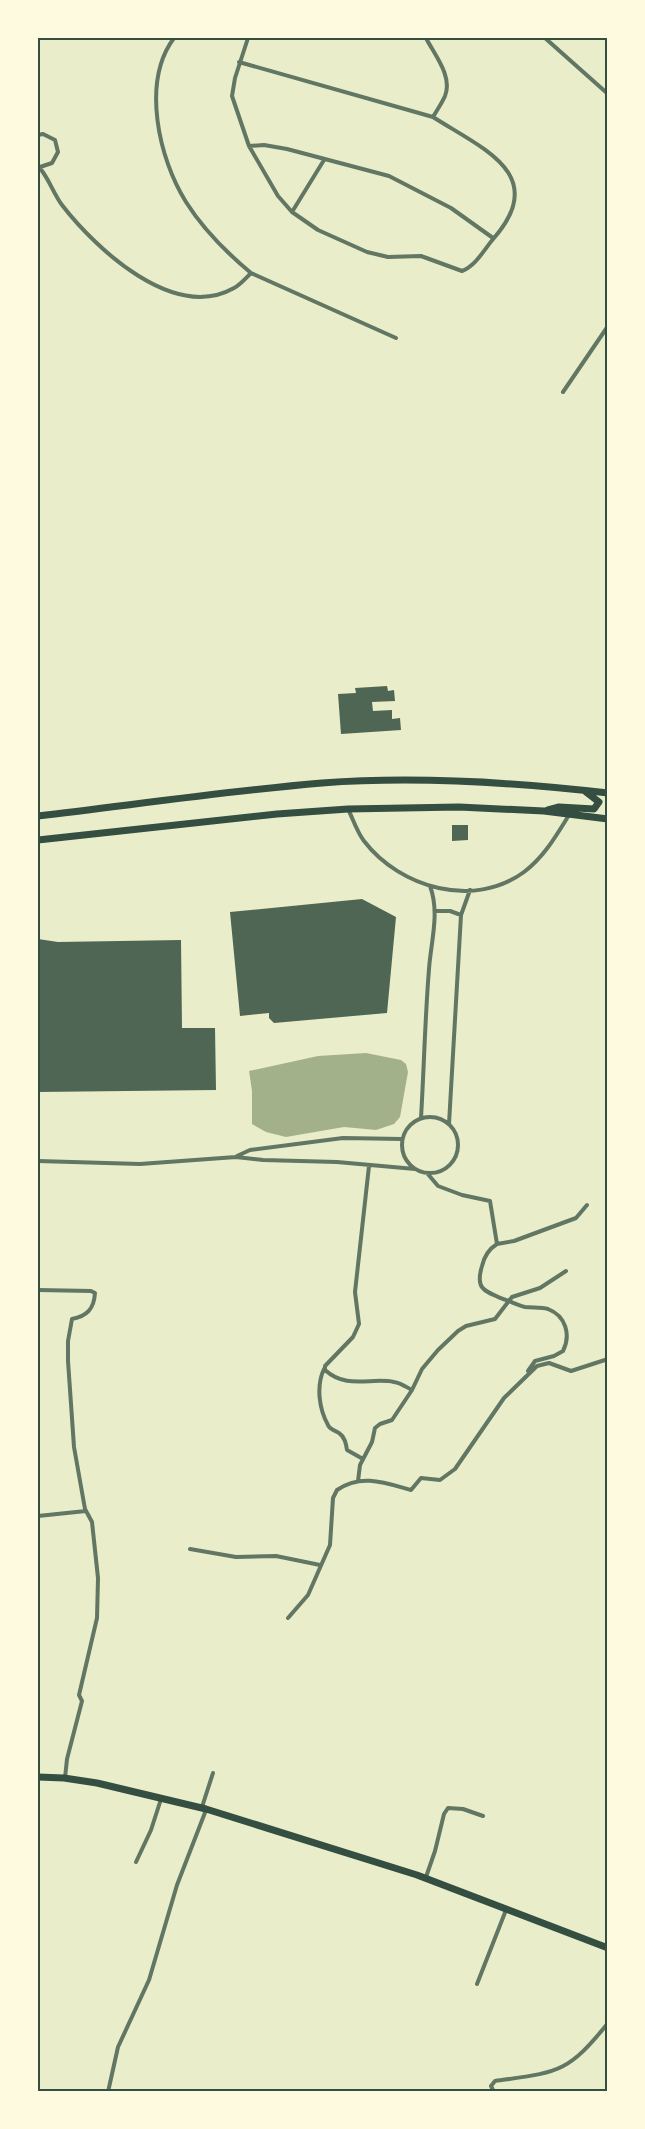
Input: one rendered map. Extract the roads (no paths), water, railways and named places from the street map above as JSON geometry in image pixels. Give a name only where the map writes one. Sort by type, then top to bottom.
[{"type":"main road","points":[[38,816],[323,783],[450,780],[608,793]]},
{"type":"main road","points":[[544,811],[559,807],[594,809],[598,806],[599,802],[595,797],[569,788]]},
{"type":"main road","points":[[38,840],[277,814],[348,809],[459,807],[544,811],[608,819]]},
{"type":"main road","points":[[38,1777],[97,1783],[204,1808],[425,1878],[608,1948]]},
{"type":"street","points":[[174,38],[169,44],[160,70],[155,95],[163,147],[185,201],[220,243],[251,273],[396,338]]},
{"type":"street","points":[[239,62],[433,117],[505,166],[512,178],[515,206],[502,229],[467,269],[462,271],[421,256],[388,257],[366,252],[318,230],[292,212],[278,196],[249,146],[232,96],[239,62],[248,38]]},
{"type":"street","points":[[425,38],[445,74],[447,84],[445,94],[433,117]]},
{"type":"street","points":[[545,38],[608,94]]},
{"type":"street","points":[[38,135],[43,134],[55,140],[58,152],[52,164],[39,167],[61,203],[106,253],[132,273],[189,296],[206,297],[236,288],[251,273]]},
{"type":"street","points":[[249,146],[264,145],[389,176],[452,208],[494,238]]},
{"type":"street","points":[[292,212],[324,160]]},
{"type":"street","points":[[563,392],[608,326]]},
{"type":"street","points":[[348,809],[363,839],[388,866],[412,880],[444,890],[471,890],[495,885],[522,874],[551,844],[569,814]]},
{"type":"street","points":[[421,1118],[429,967],[435,911],[430,886]]},
{"type":"street","points":[[449,1124],[461,915],[471,890]]},
{"type":"street","points":[[435,911],[450,910],[461,915]]},
{"type":"street","points":[[415,1169],[404,1156],[402,1139],[411,1124],[421,1118],[439,1118],[449,1124],[458,1139],[456,1156],[444,1169],[427,1173]]},
{"type":"street","points":[[236,1157],[250,1150],[343,1138],[402,1139]]},
{"type":"street","points":[[38,1161],[140,1164],[236,1157],[263,1161],[304,1160],[415,1169],[427,1173],[438,1186],[462,1195],[490,1201],[497,1244]]},
{"type":"street","points":[[363,1459],[347,1450],[345,1440],[328,1425],[320,1400],[319,1385],[325,1368],[353,1337],[359,1324],[355,1292],[369,1166]]},
{"type":"street","points":[[526,1375],[535,1361],[563,1351],[567,1344],[568,1333],[562,1321],[551,1310],[523,1306],[486,1292],[481,1287],[479,1279],[483,1262],[497,1244],[514,1241],[576,1218],[586,1205]]},
{"type":"street","points":[[358,1481],[359,1469],[372,1442],[375,1428],[392,1420],[422,1369],[458,1331],[475,1323],[495,1319],[508,1300],[540,1288],[566,1271]]},
{"type":"street","points":[[38,1290],[95,1293],[90,1311],[83,1317],[72,1319],[68,1341],[74,1447],[86,1511],[93,1524],[97,1564],[97,1618],[79,1695],[82,1701],[64,1778]]},
{"type":"street","points":[[288,1618],[305,1600],[330,1545],[333,1498],[337,1490],[344,1485],[358,1481],[379,1480],[411,1490],[421,1478],[440,1480],[447,1477],[472,1448],[504,1398],[537,1366],[544,1363],[553,1364],[571,1371],[608,1359]]},
{"type":"street","points":[[325,1368],[330,1375],[351,1382],[392,1381],[411,1390]]},
{"type":"street","points":[[38,1516],[86,1511]]},
{"type":"street","points":[[190,1549],[236,1557],[276,1556],[320,1565]]},
{"type":"street","points":[[108,2091],[118,2047],[148,1980],[177,1885],[204,1808],[213,1773]]},
{"type":"street","points":[[136,1862],[151,1830],[161,1797]]},
{"type":"street","points":[[425,1878],[435,1851],[444,1814],[448,1808],[463,1809],[483,1816]]},
{"type":"street","points":[[477,1984],[507,1908]]},
{"type":"street","points":[[494,2091],[491,2086],[495,2081],[542,2074],[564,2067],[586,2050],[608,2023]]}]
